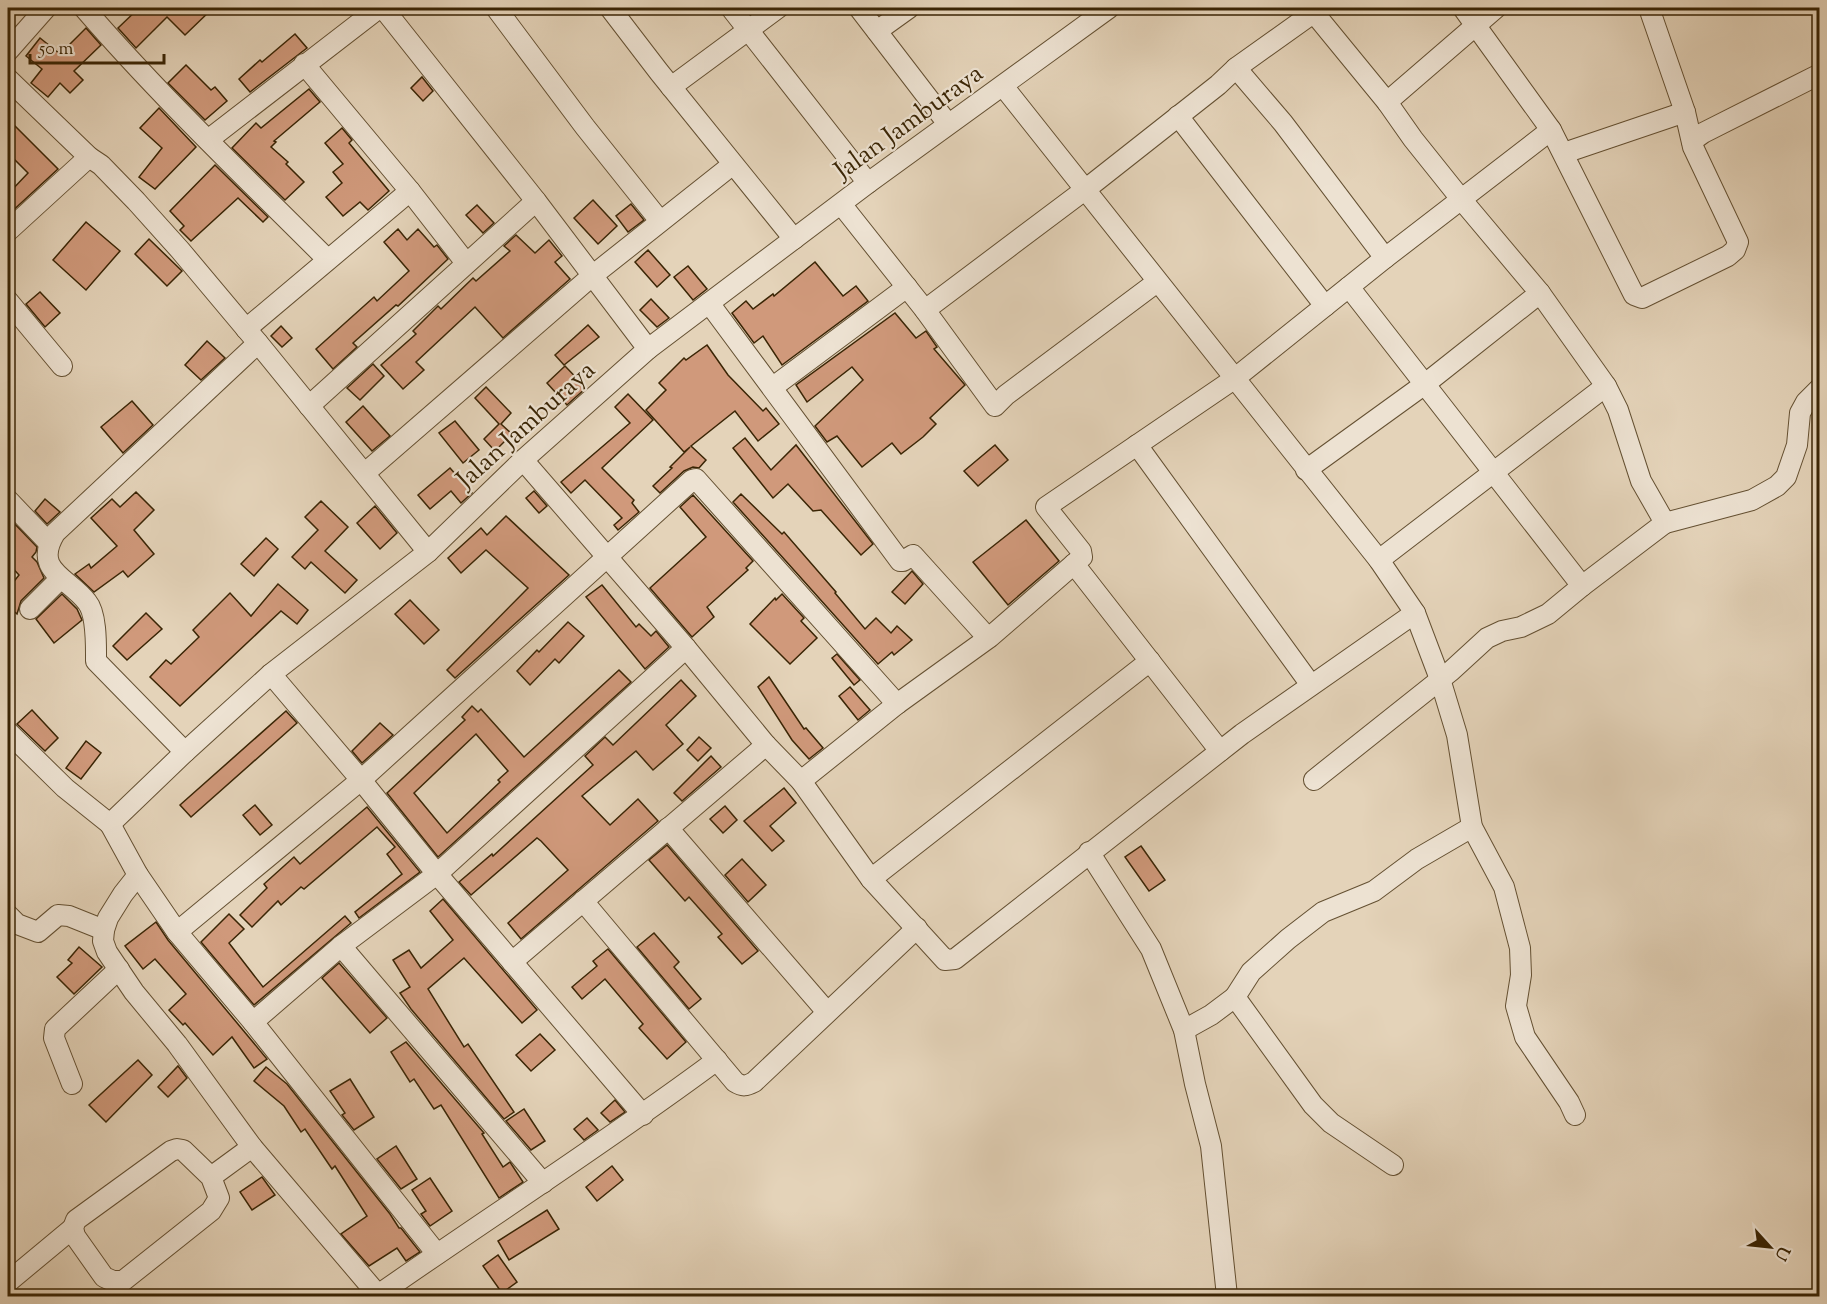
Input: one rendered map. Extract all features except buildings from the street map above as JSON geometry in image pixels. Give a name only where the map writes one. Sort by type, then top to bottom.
[{"type":"street","points":[[8,51],[46,8]]},
{"type":"street","points":[[84,8],[208,140],[327,259]]},
{"type":"street","points":[[208,140],[304,64],[381,8],[536,201],[648,349]]},
{"type":"street","points":[[496,8],[585,127],[660,221]]},
{"type":"street","points":[[610,8],[732,165],[794,239]]},
{"type":"street","points":[[731,8],[868,183]]},
{"type":"street","points":[[671,87],[778,8]]},
{"type":"street","points":[[859,8],[948,124]]},
{"type":"street","points":[[878,31],[909,8]]},
{"type":"street","name":"Jalan Jamburaya","points":[[110,825],[271,674],[428,552],[523,460],[648,349],[868,183],[1109,8]]},
{"type":"street","points":[[1463,8],[1551,130],[1634,295],[1642,298],[1728,256],[1735,250],[1738,242],[1693,147],[1685,112],[1648,8]]},
{"type":"street","points":[[1387,102],[1497,8]]},
{"type":"street","points":[[925,310],[1086,189],[1236,68],[1315,9],[1387,102],[1413,140],[1540,293],[1606,386],[1618,411],[1641,481],[1665,523]]},
{"type":"street","points":[[304,64],[410,191],[466,263]]},
{"type":"street","points":[[1236,68],[1283,123],[1385,258]]},
{"type":"street","points":[[1692,141],[1820,74]]},
{"type":"street","points":[[8,79],[89,157],[101,165],[136,201],[252,336],[428,552]]},
{"type":"street","points":[[1003,86],[1379,560],[1415,613],[1458,735],[1472,827],[1504,887],[1520,948],[1521,975],[1516,1006],[1525,1037],[1569,1102],[1575,1115]]},
{"type":"street","points":[[1564,153],[1685,112]]},
{"type":"street","points":[[1178,116],[1325,306]]},
{"type":"street","points":[[801,781],[897,704],[988,638],[1082,557],[1081,551],[1046,507],[1234,379],[1385,258],[1551,130]]},
{"type":"street","points":[[8,231],[89,157]]},
{"type":"street","points":[[365,473],[592,276],[732,165]]},
{"type":"street","points":[[190,748],[105,658],[96,654],[93,615],[88,603],[60,579],[48,562],[49,543],[55,533],[327,259],[410,191]]},
{"type":"street","points":[[309,406],[536,201]]},
{"type":"street","points":[[841,204],[925,310],[995,406],[1006,395],[1157,282]]},
{"type":"street","points":[[773,387],[907,287]]},
{"type":"street","points":[[1349,287],[1582,586]]},
{"type":"street","points":[[1306,470],[1425,384],[1540,293]]},
{"type":"street","points":[[8,301],[62,366]]},
{"type":"street","points":[[709,303],[900,561],[913,555],[988,638]]},
{"type":"street","points":[[1379,560],[1606,386]]},
{"type":"street","points":[[1314,780],[1440,680],[1487,638],[1521,627],[1548,614],[1665,523],[1752,500],[1777,486],[1786,477],[1797,445],[1800,413],[1806,402],[1820,387]]},
{"type":"street","points":[[1137,445],[1311,686]]},
{"type":"street","points":[[523,460],[686,648],[766,745],[801,781],[871,879],[945,960],[955,959],[1220,751],[1415,613]]},
{"type":"street","points":[[177,932],[361,780],[692,480],[700,481],[897,704]]},
{"type":"street","points":[[8,500],[49,543]]},
{"type":"street","points":[[1074,564],[1220,751]]},
{"type":"street","points":[[30,609],[60,579]]},
{"type":"street","points":[[253,1022],[341,945],[437,874],[686,648]]},
{"type":"street","points":[[871,879],[1150,661]]},
{"type":"street","points":[[271,674],[437,874],[643,1115]]},
{"type":"street","points":[[8,732],[65,788],[110,825],[138,875],[177,932],[253,1022],[437,1254]]},
{"type":"street","points":[[512,962],[766,745]]},
{"type":"street","points":[[1184,1030],[1211,1015],[1235,997],[1251,972],[1323,912],[1374,891],[1418,859],[1472,827]]},
{"type":"street","points":[[668,828],[827,1012]]},
{"type":"street","points":[[1089,852],[1151,949],[1184,1030],[1211,1146],[1227,1296]]},
{"type":"street","points":[[138,875],[108,918],[103,941],[107,952],[134,992],[177,1044],[252,1147],[378,1296],[643,1115],[717,1060]]},
{"type":"street","points":[[583,901],[735,1082],[741,1086],[754,1082],[917,928]]},
{"type":"street","points":[[8,915],[17,924],[38,932],[58,915],[69,916],[104,930]]},
{"type":"street","points":[[341,945],[543,1183]]},
{"type":"street","points":[[72,1084],[54,1038],[55,1029],[119,969]]},
{"type":"street","points":[[1235,997],[1312,1105],[1331,1123],[1393,1164]]},
{"type":"street","points":[[211,1177],[252,1147]]},
{"type":"street","points":[[8,1282],[73,1228],[76,1220],[171,1151],[183,1150],[211,1177],[219,1198],[211,1211],[123,1281],[113,1281],[104,1277],[75,1236],[73,1228]]}]
